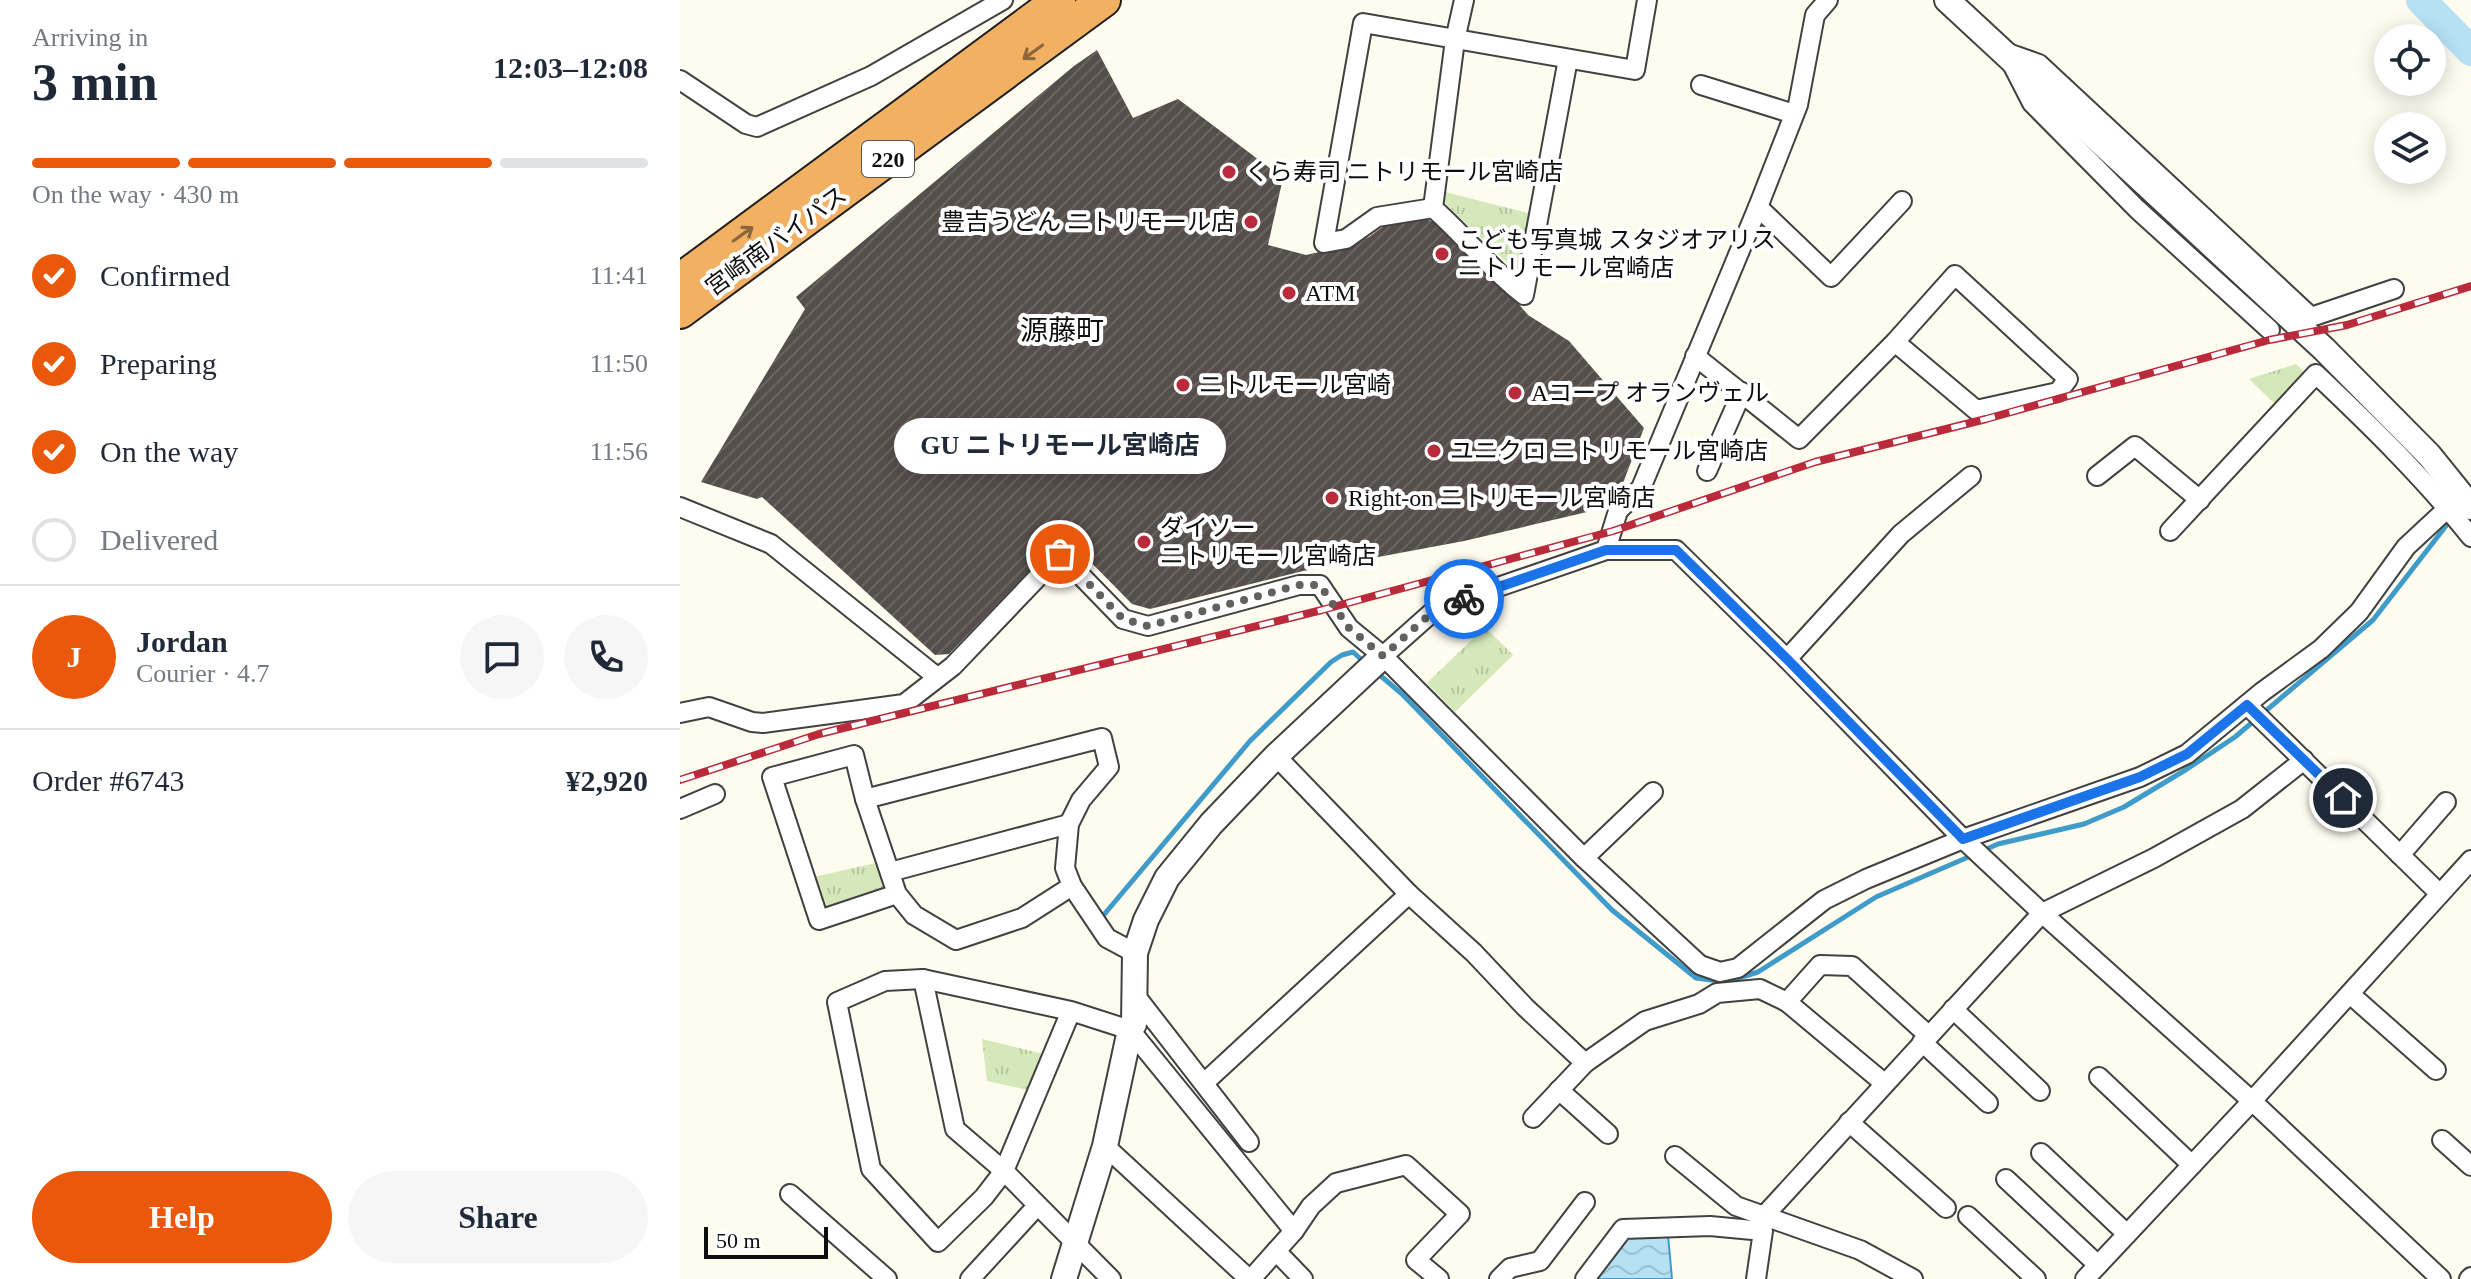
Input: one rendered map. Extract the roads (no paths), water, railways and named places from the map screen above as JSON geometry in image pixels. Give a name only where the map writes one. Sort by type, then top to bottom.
[{"type":"highway","name":"宮崎南バイパス","points":[[680,280],[1059,0]]},
{"type":"highway","name":"宮崎南バイパス","points":[[680,312],[1097,2]]},
{"type":"street","points":[[680,80],[746,124],[757,127],[871,76],[1003,0]]},
{"type":"street","points":[[1433,208],[1455,40],[1464,0]]},
{"type":"street","points":[[1433,208],[1377,217],[1346,239],[1324,243],[1363,23],[1635,70],[1647,0]]},
{"type":"street","points":[[1606,550],[1618,511],[1641,488],[1758,207],[1794,114],[1815,15],[1828,0]]},
{"type":"street","points":[[1947,0],[2324,349],[2429,455],[2460,507],[2471,537]]},
{"type":"street","points":[[2006,52],[2039,64],[2311,317],[2394,289]]},
{"type":"street","points":[[2006,52],[2032,103],[2137,209],[2270,330]]},
{"type":"street","points":[[1433,208],[1524,295],[1568,59]]},
{"type":"street","points":[[1701,85],[1794,114]]},
{"type":"street","points":[[1758,207],[1831,277],[1902,201]]},
{"type":"street","points":[[1695,356],[1799,439],[1895,342],[1955,275],[2068,379],[2058,392],[1976,410],[1895,342]]},
{"type":"street","points":[[2170,531],[2316,374],[2460,507]]},
{"type":"street","points":[[1707,471],[1742,392]]},
{"type":"street","points":[[2097,476],[2135,446],[2200,500]]},
{"type":"street","points":[[1787,659],[1901,534],[1971,476]]},
{"type":"street","points":[[680,507],[771,544],[937,677]]},
{"type":"street","points":[[680,713],[709,707],[763,723],[904,704],[953,666],[1060,554],[1123,619],[1148,626],[1299,585],[1320,585],[1349,628],[1383,656],[1584,858],[1700,965],[1720,972],[1738,968],[1824,900],[1866,879],[1963,839],[2140,777],[2187,754],[2331,640],[2359,612],[2406,547],[2460,507]]},
{"type":"street","points":[[1064,1279],[1105,1146],[1130,1030],[1134,1024],[1135,953],[1146,920],[1167,878],[1211,824],[1276,756],[1437,608],[1606,550],[1676,550],[1963,839],[2252,1101],[2441,1279]]},
{"type":"street","points":[[2247,705],[2440,894]]},
{"type":"street","points":[[865,799],[1102,738],[1109,767],[1081,800],[1069,824],[1065,868],[1072,886],[1107,938],[1135,953]]},
{"type":"street","points":[[897,894],[819,920],[772,777],[854,755],[865,799],[897,894],[914,915],[956,940],[1022,918],[1072,886]]},
{"type":"street","points":[[1276,756],[1409,894],[1474,953],[1525,1007],[1585,1063]]},
{"type":"street","points":[[1763,1217],[2042,913],[2154,858],[2242,809],[2304,760]]},
{"type":"street","points":[[1584,858],[1653,792]]},
{"type":"street","points":[[680,809],[715,794]]},
{"type":"street","points":[[2400,855],[2446,802]]},
{"type":"street","points":[[890,872],[1069,824]]},
{"type":"street","points":[[2006,1179],[2091,1272],[2252,1101],[2471,860]]},
{"type":"street","points":[[1204,1083],[1409,894]]},
{"type":"street","points":[[1787,1002],[1820,965],[1852,966],[1988,1103]]},
{"type":"street","points":[[923,979],[955,1129],[1004,1171],[1111,1279]]},
{"type":"street","points":[[1071,1011],[1004,1171],[984,1197],[938,1242],[871,1169],[837,1002],[885,981],[923,979],[1071,1011],[1130,1030],[1294,1231]]},
{"type":"street","points":[[1533,1118],[1585,1063],[1645,1021],[1699,1004],[1717,993],[1760,989],[1787,1002],[1884,1083]]},
{"type":"street","points":[[2350,994],[2436,1070]]},
{"type":"street","points":[[1135,995],[1249,1142]]},
{"type":"street","points":[[1953,1009],[2040,1091]]},
{"type":"street","points":[[2099,1077],[2192,1165]]},
{"type":"street","points":[[1559,1090],[1608,1134]]},
{"type":"street","points":[[1849,1122],[1946,1208]]},
{"type":"street","points":[[2442,1140],[2471,1166]]},
{"type":"street","points":[[1105,1146],[1250,1279],[1294,1231],[1311,1206],[1336,1183],[1406,1165],[1460,1214],[1416,1260],[1439,1279]]},
{"type":"street","points":[[2041,1153],[2127,1234]]},
{"type":"street","points":[[1675,1156],[1736,1206],[1860,1250],[1913,1279]]},
{"type":"street","points":[[790,1194],[887,1279]]},
{"type":"street","points":[[1500,1279],[1510,1268],[1540,1261],[1585,1202]]},
{"type":"street","points":[[970,1279],[1037,1206]]},
{"type":"street","points":[[1968,1216],[2036,1279]]},
{"type":"street","points":[[1585,1279],[1623,1229],[1710,1226],[1763,1231],[1756,1279]]},
{"type":"street","points":[[1276,1251],[1303,1279]]},
{"type":"water","points":[[1668,1235],[1672,1279],[1597,1279],[1627,1237]]},
{"type":"waterway","points":[[2421,0],[2471,51]]},
{"type":"waterway","points":[[1982,851],[1998,844],[2084,824],[2124,807],[2235,737],[2373,620],[2449,522]]},
{"type":"waterway","points":[[1102,917],[1250,741],[1331,662],[1353,652],[1364,662]]},
{"type":"waterway","points":[[1375,671],[1402,694],[1612,910],[1696,978],[1726,982],[1758,972],[1876,897],[1973,855]]},
{"type":"railway","points":[[680,780],[819,734],[1322,610],[1613,531],[1815,462],[1986,419],[2269,340],[2347,325],[2471,286]]},
{"type":"place","name":"くら寿司 ニトリモール宮崎店","points":[[1229,172]]},
{"type":"place","name":"豊吉うどん ニトリモール店","points":[[1251,222]]},
{"type":"place","name":"こども写真城 スタジオアリス ニトリモール宮崎店","points":[[1442,254]]},
{"type":"place","name":"ATM","points":[[1289,293]]},
{"type":"place","name":"ニトルモール宮崎","points":[[1183,385]]},
{"type":"place","name":"Aコープ オランヴェル","points":[[1515,393]]},
{"type":"place","name":"ユニクロ ニトリモール宮崎店","points":[[1434,451]]},
{"type":"place","name":"Right-on ニトリモール宮崎店","points":[[1332,498]]},
{"type":"place","name":"ダイソー ニトリモール宮崎店","points":[[1144,542]]},
{"type":"place","name":"GU ニトリモール宮崎店","points":[[1060,554]]},
{"type":"district","name":"源藤町","points":[[1062,330]]}]
